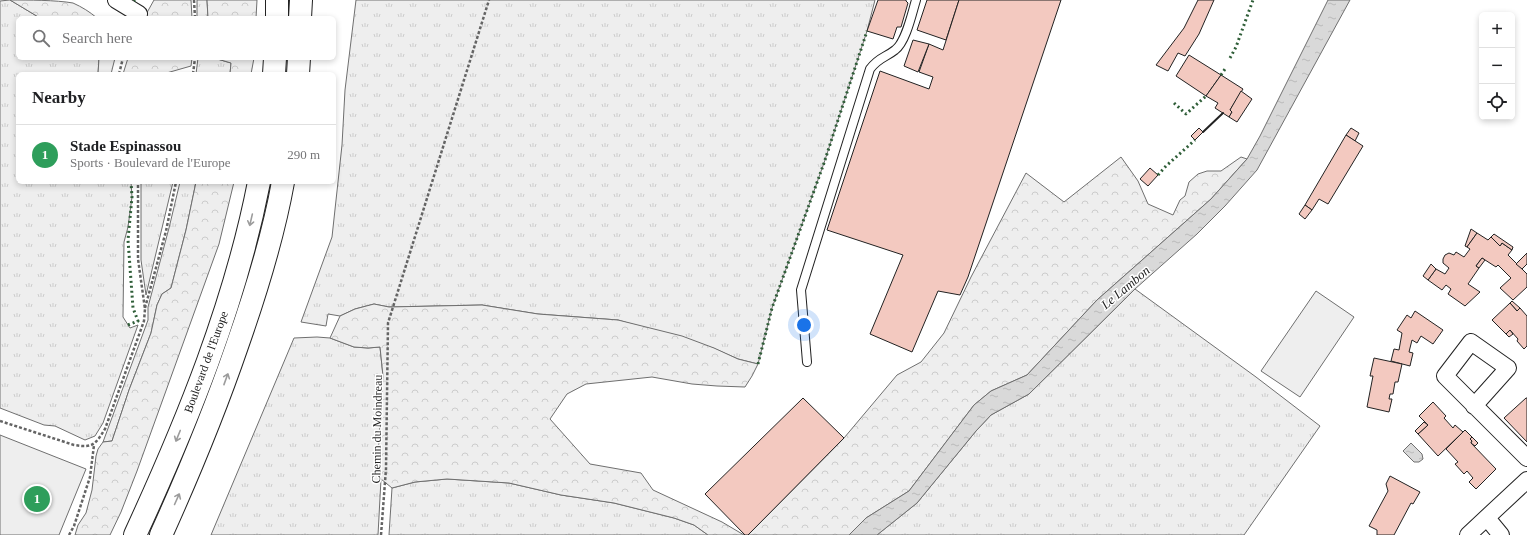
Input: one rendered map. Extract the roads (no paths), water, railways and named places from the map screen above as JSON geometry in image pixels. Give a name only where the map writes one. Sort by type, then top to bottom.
[{"type":"highway","points":[[277,0],[277,16]]},
{"type":"highway","points":[[300,16],[301,0]]},
{"type":"highway","points":[[274,72],[275,60]]},
{"type":"highway","points":[[298,72],[299,60]]},
{"type":"highway","name":"Boulevard de l'Europe","points":[[135,535],[178,435],[216,338],[239,268],[259,184]]},
{"type":"highway","name":"Boulevard de l'Europe","points":[[161,535],[203,439],[242,332],[272,234],[283,184]]},
{"type":"street","points":[[116,0],[139,14]]},
{"type":"street","points":[[1474,406],[1527,458]]},
{"type":"street","points":[[1468,535],[1527,480]]},
{"type":"street","points":[[1487,518],[1501,535]]},
{"type":"lane","points":[[807,362],[801,290],[870,69],[877,60],[896,49],[902,42],[916,0]]},
{"type":"water","name":"Le Lambon","points":[[1328,0],[1350,0],[1257,170],[1225,206],[1197,234],[1135,289],[1029,394],[991,415],[917,503],[877,535],[849,535],[866,518],[909,491],[974,405],[991,391],[1027,375],[1097,300],[1211,199],[1247,159]]},
{"type":"water","points":[[1411,443],[1422,454],[1423,459],[1419,462],[1414,462],[1403,451]]},
{"type":"place","name":"Stade Espinassou","points":[[37,499]]}]
